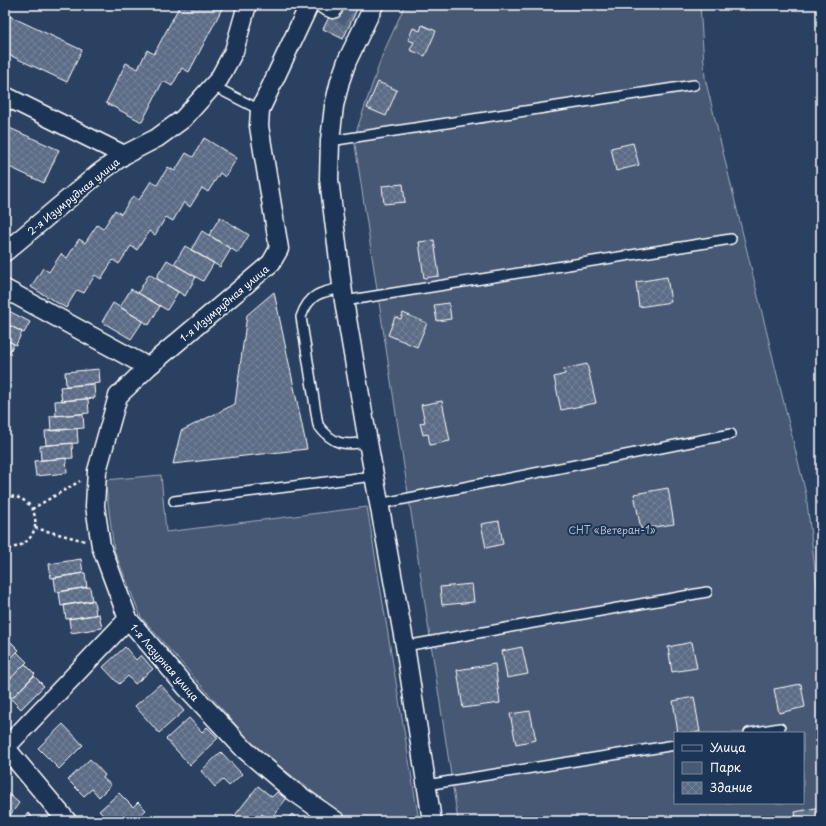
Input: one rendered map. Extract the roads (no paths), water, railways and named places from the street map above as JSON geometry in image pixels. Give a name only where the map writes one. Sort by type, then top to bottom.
[{"type":"street","name":"2-я Изумрудная улица","points":[[5,252],[99,172],[124,155],[157,138],[182,120],[213,86],[234,51],[247,5]]},
{"type":"street","name":"1-я Изумрудная улица","points":[[148,367],[271,263],[279,249],[260,126],[260,110],[309,5]]},
{"type":"street","points":[[370,6],[358,22],[334,106],[330,141],[329,179],[343,294],[405,646],[432,821]]},
{"type":"street","name":"2-я Изумрудная улица","points":[[5,96],[124,155]]},
{"type":"street","points":[[5,289],[148,367]]},
{"type":"street","name":"1-я Лазурная улица","points":[[148,367],[118,396],[98,471],[95,506],[101,546],[128,619],[184,686],[245,750],[293,791],[336,821]]},
{"type":"street","points":[[67,821],[5,748],[128,619]]},
{"type":"lane","points":[[330,141],[694,85]]},
{"type":"lane","points":[[213,86],[260,110]]},
{"type":"lane","points":[[368,442],[350,445],[337,442],[326,436],[318,425],[301,317],[305,305],[313,297],[322,292],[343,294],[731,238]]},
{"type":"lane","points":[[379,504],[731,434]]},
{"type":"lane","points":[[174,501],[374,476]]},
{"type":"lane","points":[[405,646],[708,592]]},
{"type":"lane","points":[[755,732],[780,728]]},
{"type":"lane","points":[[426,785],[674,745]]},
{"type":"tunnel","points":[[333,9],[352,19]]},
{"type":"park label","name":"СНТ «Ветеран-1»","points":[[612,529]]}]
